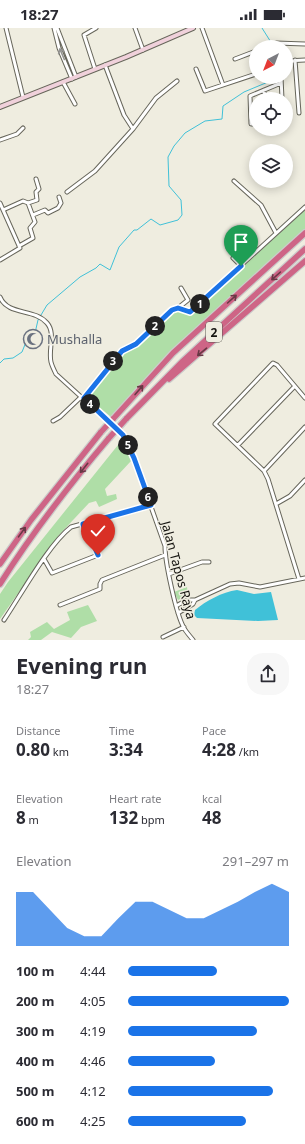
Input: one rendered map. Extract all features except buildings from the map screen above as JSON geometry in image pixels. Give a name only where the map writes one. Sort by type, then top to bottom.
[{"type":"highway","name":"2","points":[[0,564],[31,520],[101,432],[173,353],[305,233]]},
{"type":"highway","name":"2","points":[[0,584],[31,538],[66,491],[133,411],[183,361],[305,249]]},
{"type":"highway","points":[[133,411],[305,261]]},
{"type":"main road","points":[[0,107],[143,50],[193,28]]},
{"type":"street","points":[[6,28],[23,97]]},
{"type":"street","points":[[56,28],[74,78]]},
{"type":"street","points":[[95,69],[84,34],[96,28]]},
{"type":"street","points":[[135,28],[143,50]]},
{"type":"street","points":[[202,28],[223,85]]},
{"type":"street","points":[[293,44],[305,44]]},
{"type":"street","points":[[235,59],[249,54]]},
{"type":"street","points":[[299,113],[295,60],[305,60]]},
{"type":"street","points":[[105,65],[124,115],[133,129]]},
{"type":"street","points":[[196,69],[205,91],[249,76]]},
{"type":"street","points":[[67,192],[95,171],[133,129],[156,98],[176,81]]},
{"type":"street","points":[[63,82],[75,104]]},
{"type":"street","points":[[259,92],[279,84]]},
{"type":"street","points":[[0,140],[17,134],[23,128]]},
{"type":"street","points":[[3,210],[23,201],[28,203],[37,200],[36,192],[39,189],[36,180]]},
{"type":"street","points":[[234,180],[262,207],[276,233]]},
{"type":"street","points":[[33,215],[45,210],[48,213],[58,208],[61,203],[59,197]]},
{"type":"street","points":[[0,260],[19,249],[20,246],[33,238],[30,228],[35,223],[28,203]]},
{"type":"street","points":[[0,204],[20,246]]},
{"type":"street","points":[[178,308],[190,312],[305,207]]},
{"type":"street","points":[[234,258],[241,266]]},
{"type":"street","points":[[53,421],[60,418],[82,398],[122,351],[136,344],[169,313],[188,300],[181,288]]},
{"type":"street","name":"Jalan Tapos Raya","points":[[0,297],[7,306],[39,316],[48,323],[51,333],[50,351],[52,367],[60,379],[123,435],[134,458],[165,546],[165,555],[178,613],[184,627],[193,640]]},
{"type":"street","points":[[299,579],[276,504],[264,471],[215,424],[273,362],[305,398]]},
{"type":"street","points":[[238,445],[294,387]]},
{"type":"street","points":[[264,471],[305,427]]},
{"type":"street","points":[[276,504],[290,496],[305,480]]},
{"type":"street","points":[[4,620],[44,559],[67,530],[71,527],[151,505]]},
{"type":"street","points":[[44,559],[52,574],[98,555],[88,531],[85,531],[83,524]]},
{"type":"street","points":[[60,605],[100,589],[102,580],[165,555]]},
{"type":"street","points":[[169,574],[202,562],[209,562]]},
{"type":"street","points":[[176,606],[186,600],[195,600],[230,584],[239,583],[260,587],[305,578]]},
{"type":"street","points":[[178,613],[193,604],[195,600]]},
{"type":"street","points":[[163,637],[184,627]]},
{"type":"green space","points":[[305,210],[305,233],[173,353],[111,417],[88,398],[87,396],[121,353],[135,346],[146,338],[175,311],[183,311],[190,315]]},
{"type":"green space","points":[[122,440],[131,461],[105,489],[107,496],[116,494],[117,499],[99,507],[96,501],[89,503],[59,535],[0,619],[0,594],[8,582]]},
{"type":"green space","points":[[187,587],[188,595],[178,600],[174,592]]},
{"type":"green space","points":[[88,605],[97,621],[81,627],[71,638],[52,632],[41,640],[28,640],[31,637],[30,632],[47,622],[54,629],[70,620],[67,612]]},
{"type":"water","points":[[237,590],[254,594],[271,592],[278,620],[258,621],[197,618],[194,615],[195,610],[209,600]]},
{"type":"waterway","points":[[262,28],[270,40]]},
{"type":"waterway","points":[[0,363],[4,359],[13,358],[22,352],[26,342],[35,333],[38,320],[47,305],[80,277],[100,264],[110,270],[119,247],[134,230],[137,230],[151,219],[160,225],[178,220],[182,215],[181,200],[169,186],[168,157],[174,146],[185,133],[205,121],[222,119],[223,106],[244,92],[263,84]]},
{"type":"place","name":"Mushalla","points":[[33,339]]},
{"type":"route","points":[[98,555],[88,531],[85,531],[83,524],[151,505],[134,458],[123,435],[84,398],[122,351],[136,344],[172,310],[178,308],[190,313],[241,266]]}]
